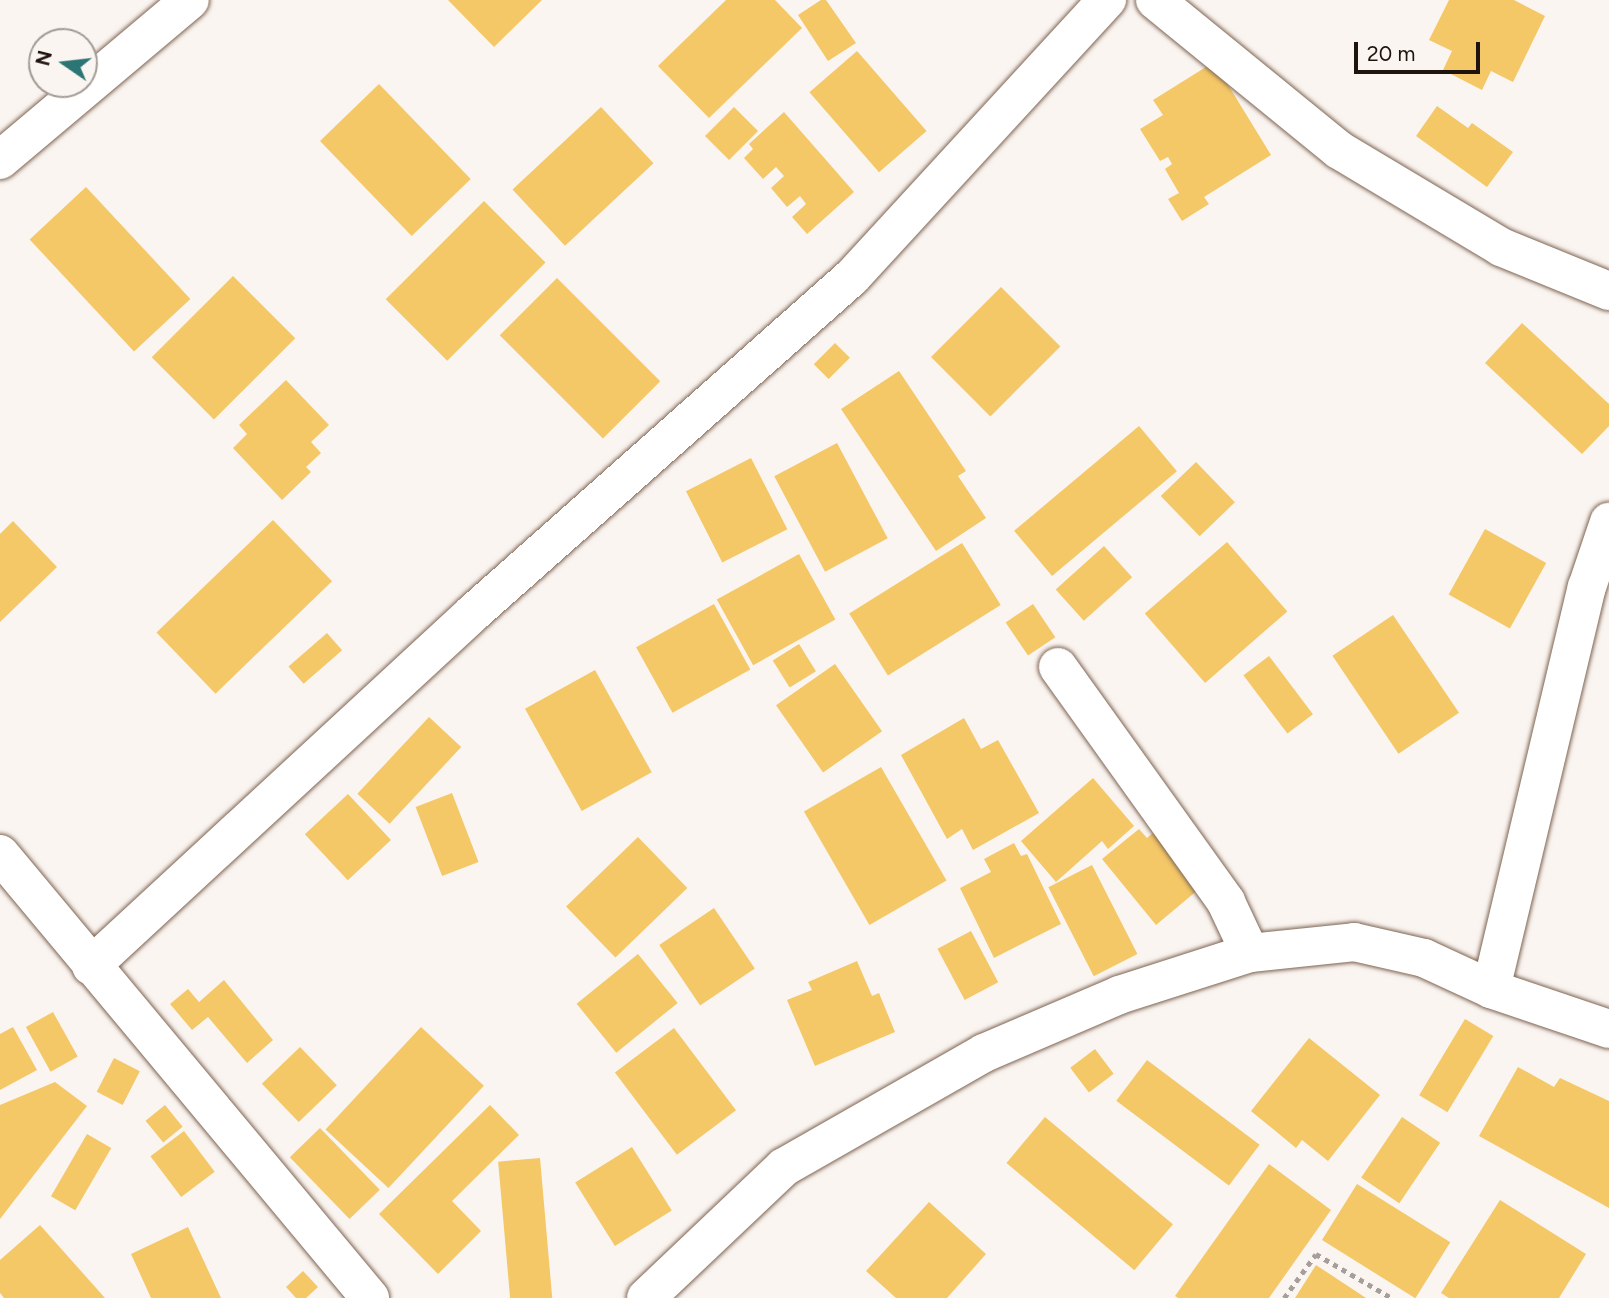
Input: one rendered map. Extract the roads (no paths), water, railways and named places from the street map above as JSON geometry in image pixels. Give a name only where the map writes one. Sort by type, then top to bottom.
[{"type":"street","points":[[0,160],[190,0]]},
{"type":"street","points":[[91,966],[473,613],[852,277],[1107,0]]},
{"type":"street","points":[[1155,0],[1339,150],[1501,247],[1609,291]]},
{"type":"street","points":[[1491,989],[1587,587],[1609,522]]},
{"type":"street","points":[[1058,667],[1226,902],[1250,954]]},
{"type":"street","points":[[0,854],[370,1298]]},
{"type":"street","points":[[646,1298],[784,1167],[984,1054],[1119,995],[1250,954],[1354,942],[1424,958],[1491,989],[1609,1029]]}]
